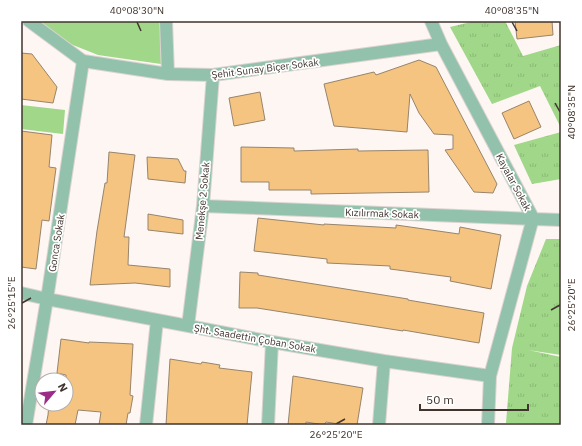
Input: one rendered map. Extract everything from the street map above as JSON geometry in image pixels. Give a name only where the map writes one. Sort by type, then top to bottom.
[{"type":"street","name":"Şehit Sunay Biçer Sokak","points":[[29,21],[84,61],[168,74],[213,75],[441,44]]},
{"type":"street","points":[[166,21],[168,74]]},
{"type":"street","name":"Kayalar Sokak","points":[[431,21],[441,44],[533,218],[490,376],[488,425]]},
{"type":"street","name":"Gonca Sokak","points":[[26,425],[84,61]]},
{"type":"street","name":"Menekşe 2 Sokak","points":[[188,326],[203,206],[213,75]]},
{"type":"street","name":"Kızılırmak Sokak","points":[[203,206],[561,220]]},
{"type":"street","name":"Şht. Saadettin Çoban Sokak","points":[[21,293],[272,342],[384,361],[490,376]]},
{"type":"street","points":[[146,425],[157,320]]},
{"type":"street","points":[[268,425],[272,342]]},
{"type":"street","points":[[379,425],[384,361]]},
{"type":"green space","points":[[38,21],[160,21],[161,64],[98,55],[63,41]]},
{"type":"green space","points":[[475,21],[505,21],[523,56],[561,45],[561,128],[540,86],[492,104],[450,27]]},
{"type":"green space","points":[[21,105],[65,110],[63,134],[21,129]]},
{"type":"green space","points":[[561,132],[561,179],[532,184],[514,145]]},
{"type":"green space","points":[[546,239],[561,239],[561,355],[528,350],[561,357],[561,424],[506,423],[512,348],[527,286]]},
{"type":"building","points":[[515,21],[552,21],[553,35],[517,39]]},
{"type":"building","points":[[21,53],[32,54],[57,87],[53,103],[21,99]]},
{"type":"building","points":[[419,60],[436,67],[497,184],[493,193],[474,192],[445,150],[453,149],[453,135],[434,134],[419,113],[410,94],[407,132],[334,126],[324,84],[374,72],[376,75]]},
{"type":"building","points":[[260,92],[265,120],[234,126],[229,98]]},
{"type":"building","points":[[529,101],[541,127],[514,139],[502,113]]},
{"type":"building","points":[[21,131],[52,135],[49,167],[56,168],[49,221],[42,220],[36,269],[21,267]]},
{"type":"building","points":[[241,147],[294,148],[294,151],[358,149],[358,151],[428,150],[429,192],[311,194],[311,190],[269,190],[269,182],[241,182]]},
{"type":"building","points":[[109,152],[135,155],[124,237],[129,237],[128,265],[170,269],[170,287],[135,283],[90,285],[105,183],[107,183]]},
{"type":"building","points":[[147,157],[178,159],[184,171],[186,171],[185,183],[148,179]]},
{"type":"building","points":[[148,214],[183,220],[183,234],[148,230]]},
{"type":"building","points":[[258,218],[324,225],[396,228],[396,225],[459,234],[460,227],[501,235],[491,289],[450,281],[451,277],[390,269],[390,266],[327,263],[327,259],[254,251]]},
{"type":"building","points":[[240,272],[258,273],[258,275],[408,299],[484,313],[479,343],[257,308],[239,308]]},
{"type":"building","points":[[61,339],[89,343],[133,344],[130,395],[133,396],[126,425],[99,425],[101,412],[78,410],[75,425],[46,425],[48,412],[74,412],[74,372],[57,372]]},
{"type":"building","points":[[170,359],[201,364],[202,362],[220,365],[219,368],[252,372],[247,425],[166,425]]},
{"type":"building","points":[[293,376],[363,388],[357,425],[326,422],[324,425],[306,422],[306,425],[288,425]]}]
